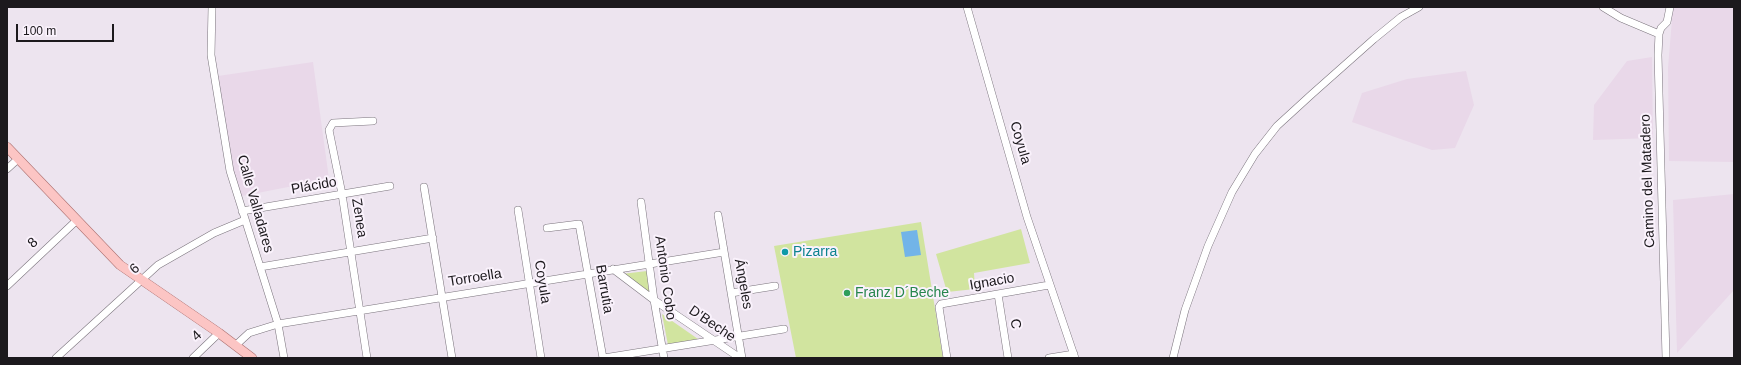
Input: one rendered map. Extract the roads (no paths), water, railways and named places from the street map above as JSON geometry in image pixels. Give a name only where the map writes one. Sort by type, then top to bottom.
[{"type":"main road","points":[[7,147],[120,265],[236,344],[252,358]]},
{"type":"street","name":"Calle Valladares","points":[[212,7],[211,55],[230,171],[278,324],[284,358]]},
{"type":"street","name":"Coyula","points":[[967,7],[1027,218],[1074,356]]},
{"type":"street","points":[[1174,358],[1185,310],[1208,246],[1232,192],[1255,154],[1276,126],[1374,39],[1401,18],[1419,7]]},
{"type":"street","points":[[1603,7],[1621,18],[1659,34]]},
{"type":"street","name":"Camino del Matadero","points":[[1666,358],[1658,96],[1659,34],[1661,28],[1667,22],[1670,7]]},
{"type":"street","name":"Zenea","points":[[367,358],[342,194],[330,130],[333,123],[373,121]]},
{"type":"street","points":[[7,169],[18,159]]},
{"type":"street","name":"Plácido","points":[[242,211],[390,186]]},
{"type":"street","points":[[424,187],[452,358]]},
{"type":"street","name":"Antonio Cobo","points":[[641,202],[654,300],[664,358]]},
{"type":"street","name":"Coyula","points":[[518,210],[541,358]]},
{"type":"street","name":"Ángeles","points":[[718,215],[739,337],[741,358]]},
{"type":"street","name":"8","points":[[7,286],[77,220]]},
{"type":"street","name":"6","points":[[56,358],[158,265],[214,233],[245,220]]},
{"type":"street","name":"Barrutia","points":[[547,228],[579,224],[603,358]]},
{"type":"street","points":[[260,267],[433,238]]},
{"type":"street","name":"Torroella","points":[[236,344],[249,334],[278,324],[588,272],[724,252]]},
{"type":"street","name":"D'Beche","points":[[613,269],[654,300],[713,341],[741,358]]},
{"type":"street","name":"Ignacio","points":[[947,358],[939,305],[1049,285]]},
{"type":"street","points":[[731,293],[775,286]]},
{"type":"street","name":"C","points":[[998,294],[1008,358]]},
{"type":"street","points":[[603,358],[784,329]]},
{"type":"street","name":"4","points":[[193,358],[220,333]]},
{"type":"street","points":[[1049,358],[1074,356]]},
{"type":"water","points":[[917,230],[921,255],[905,257],[901,232]]},
{"type":"place","name":"Pizarra","points":[[785,252]]},
{"type":"place","name":"Franz D´Beche","points":[[847,293]]}]
